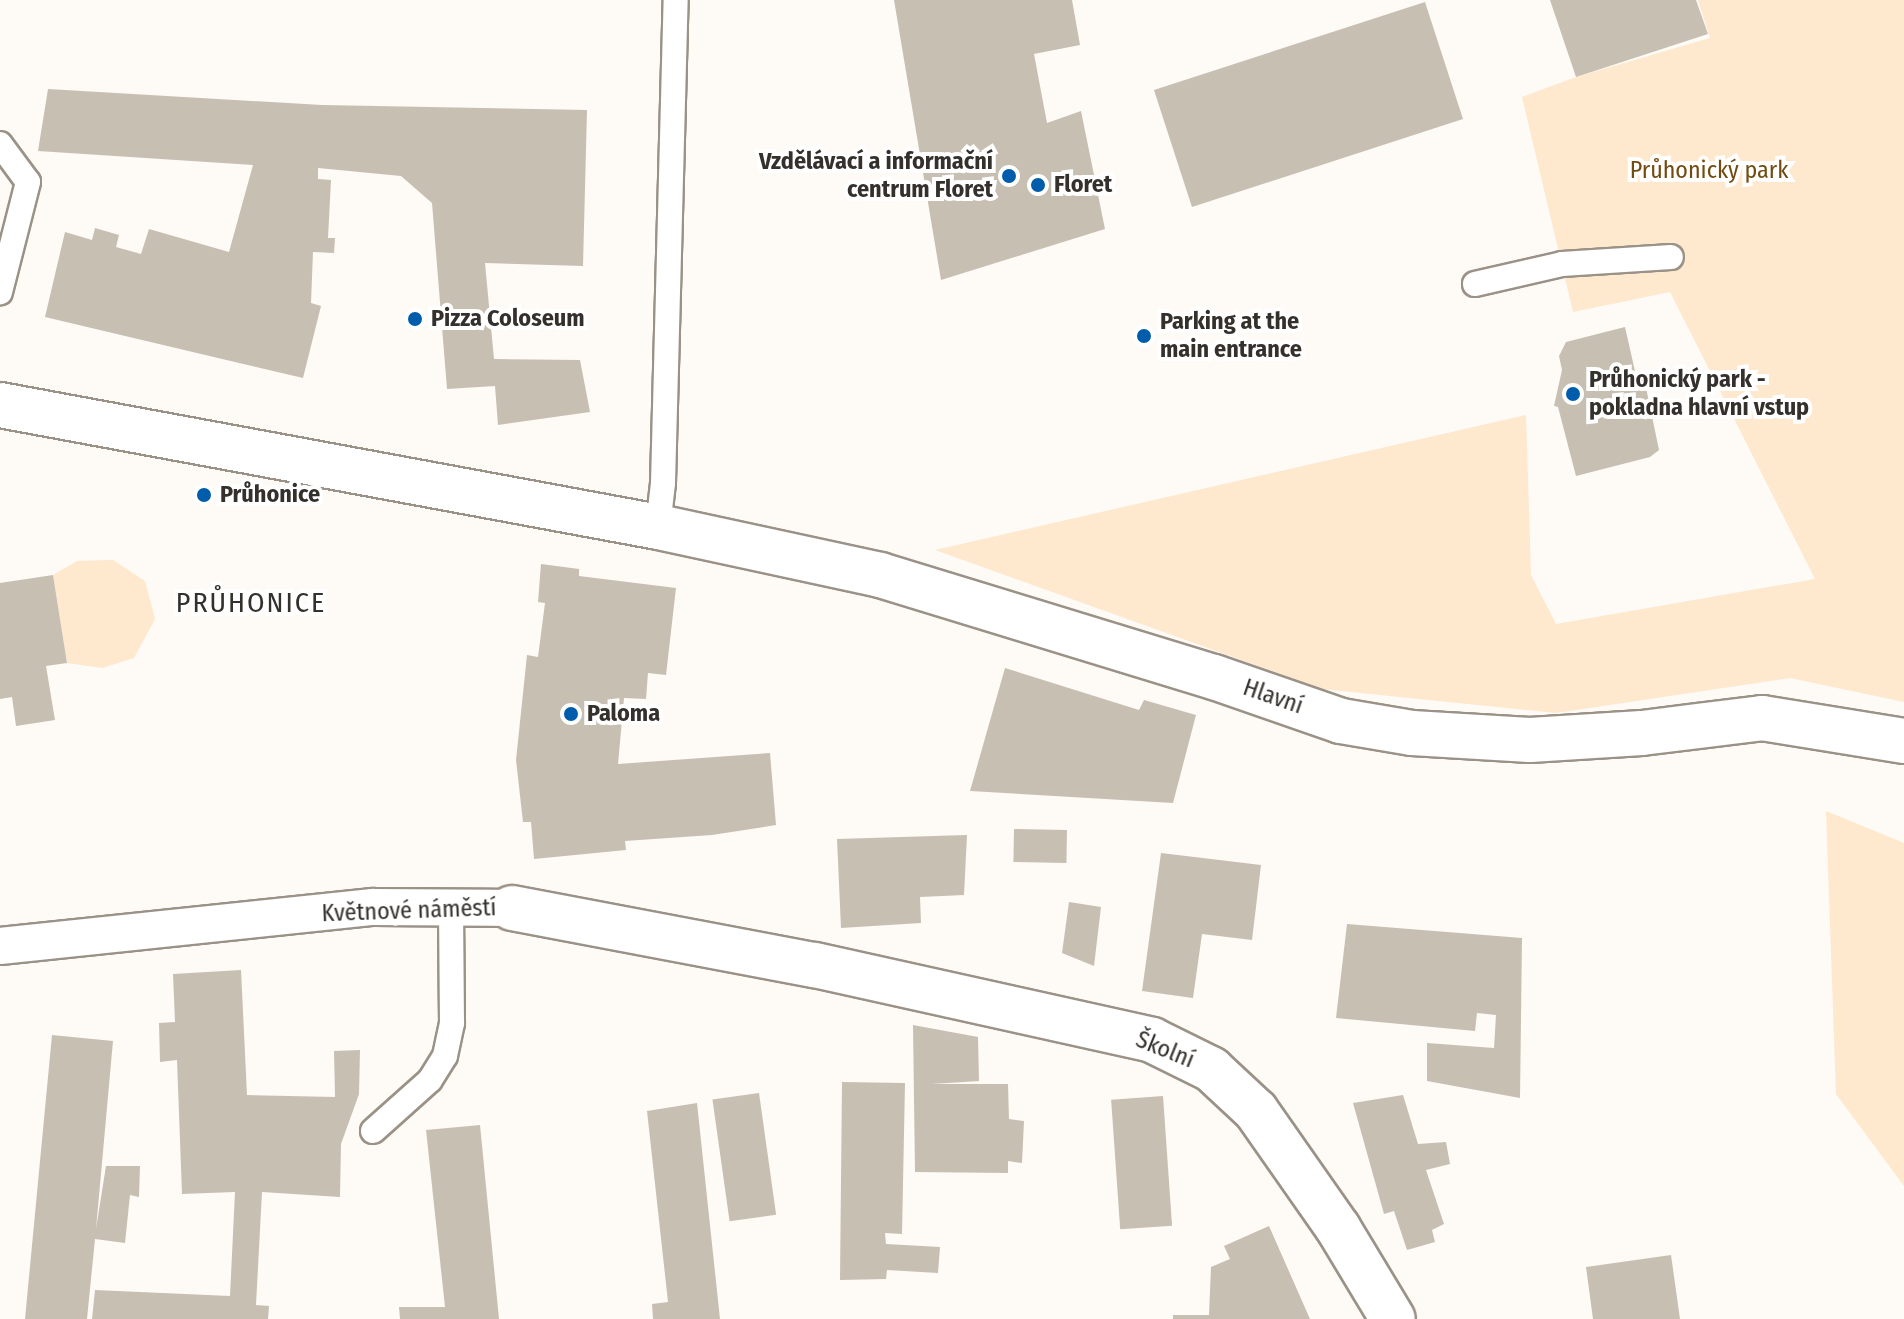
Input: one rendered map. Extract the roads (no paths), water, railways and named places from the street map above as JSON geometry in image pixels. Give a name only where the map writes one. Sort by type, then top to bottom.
[{"type":"street","points":[[0,405],[658,527]]},
{"type":"street","name":"Hlavní","points":[[658,527],[880,575],[1214,677],[1341,721],[1398,731],[1545,739],[1642,733],[1762,718],[1789,719],[1904,741]]},
{"type":"street","name":"Květnové náměstí","points":[[0,946],[373,907],[451,906],[512,908],[815,965]]},
{"type":"street","name":"Školní","points":[[815,965],[1152,1040],[1211,1069],[1256,1111],[1338,1228],[1393,1319]]},
{"type":"lane","points":[[658,527],[663,483],[676,0]]},
{"type":"lane","points":[[0,144],[28,182],[0,292]]},
{"type":"lane","points":[[1475,284],[1562,264],[1671,257]]},
{"type":"lane","points":[[373,1131],[430,1080],[445,1056],[452,1023],[451,906]]},
{"type":"place","name":"Vzdělávací a informační centrum Floret","points":[[1009,176]]},
{"type":"place","name":"Floret","points":[[1038,185]]},
{"type":"place","name":"Pizza Coloseum","points":[[415,319]]},
{"type":"place","name":"Parking at the main entrance","points":[[1144,336]]},
{"type":"place","name":"Průhonický park - pokladna hlavní vstup","points":[[1573,394]]},
{"type":"place","name":"Průhonice","points":[[204,495]]},
{"type":"place","name":"Paloma","points":[[571,714]]},
{"type":"district","name":"PRŮHONICE","points":[[251,603]]},
{"type":"park label","name":"Průhonický park","points":[[1709,171]]}]
